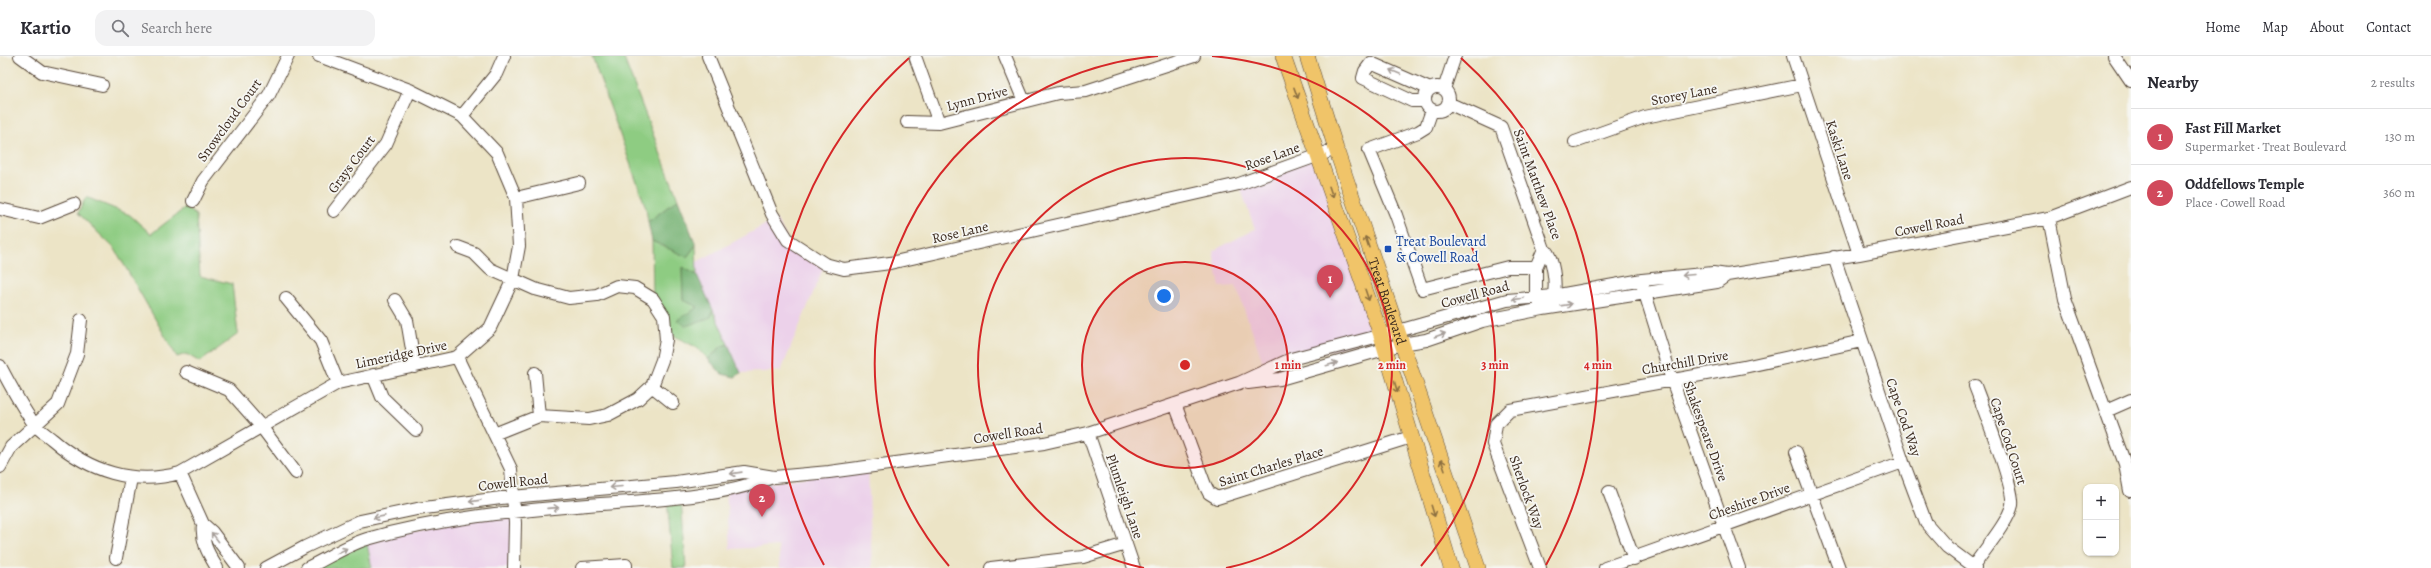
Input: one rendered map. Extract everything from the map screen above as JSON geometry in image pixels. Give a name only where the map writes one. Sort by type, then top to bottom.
[{"type":"main road","name":"Treat Boulevard","points":[[1283,56],[1381,335],[1451,568]]},
{"type":"main road","name":"Treat Boulevard","points":[[1306,56],[1478,568]]},
{"type":"street","points":[[20,56],[42,72],[102,85]]},
{"type":"street","name":"Snowcloud Court","points":[[193,201],[203,181],[269,95],[288,56]]},
{"type":"street","name":"Limeridge Drive","points":[[0,366],[35,425],[64,450],[100,471],[131,478],[162,478],[180,473],[260,425],[338,383],[457,358],[490,328],[513,279],[519,246],[516,198],[497,153],[462,116],[410,90],[319,56]]},
{"type":"street","points":[[462,116],[496,74],[504,56]]},
{"type":"street","name":"Rose Lane","points":[[708,56],[772,214],[788,240],[825,264],[844,269],[890,263],[1239,184],[1336,149]]},
{"type":"street","name":"Lynn Drive","points":[[1006,56],[1024,101]]},
{"type":"street","name":"Lynn Drive","points":[[907,122],[938,123],[1058,93],[1086,91],[1179,58],[1194,56]]},
{"type":"street","points":[[1444,89],[1455,56]]},
{"type":"street","name":"Kaski Lane","points":[[1793,56],[1859,254]]},
{"type":"street","points":[[2114,56],[2131,81]]},
{"type":"street","name":"Lynn Drive","points":[[916,60],[938,123]]},
{"type":"street","name":"Storey Lane","points":[[1575,142],[1645,117],[1802,85]]},
{"type":"street","points":[[1429,100],[1440,111],[1448,103],[1449,95],[1444,89],[1437,87],[1429,100],[1426,126],[1418,132],[1369,150],[1396,215],[1422,289],[1508,268],[1536,267]]},
{"type":"street","name":"Grays Court","points":[[334,211],[386,144],[410,90]]},
{"type":"street","name":"Saint Matthew Place","points":[[1448,103],[1501,127],[1544,249],[1548,252],[1553,262],[1553,296]]},
{"type":"street","points":[[516,198],[579,183]]},
{"type":"street","name":"Cowell Road","points":[[1239,384],[1280,379],[1385,349],[1400,338],[1507,300],[1536,296],[1553,296],[1642,280],[1713,273],[1727,274],[1859,254],[2048,218],[2131,187]]},
{"type":"street","points":[[0,209],[39,218],[74,204]]},
{"type":"street","points":[[2048,218],[2064,299],[2125,464],[2130,491]]},
{"type":"street","points":[[458,247],[474,253],[490,269],[535,289],[569,298],[597,295],[617,286],[634,288],[653,299],[664,316],[666,340],[662,360],[652,386],[638,399],[608,415],[589,419],[539,416],[494,434]]},
{"type":"street","points":[[1544,249],[1536,267],[1536,296],[1543,309],[1553,296]]},
{"type":"street","name":"Cape Cod Way","points":[[1834,257],[1903,462],[1926,523],[1947,547],[1974,567]]},
{"type":"street","name":"Cowell Road","points":[[307,568],[366,539],[420,526],[514,511],[667,499],[748,486],[774,477],[829,472],[997,451],[1088,433],[1239,384],[1291,359],[1381,335],[1426,340],[1482,321],[1543,309],[1717,282],[1727,274]]},
{"type":"street","name":"Shakespeare Drive","points":[[1642,280],[1672,380],[1739,568]]},
{"type":"street","points":[[286,298],[322,342],[338,383]]},
{"type":"street","points":[[395,300],[407,320],[415,367]]},
{"type":"street","points":[[0,467],[11,447],[58,404],[77,354],[81,320]]},
{"type":"street","name":"Churchill Drive","points":[[1496,424],[1510,410],[1672,380],[1862,341]]},
{"type":"street","points":[[457,358],[511,469],[514,496],[514,568]]},
{"type":"street","points":[[186,372],[229,390],[260,425],[296,473]]},
{"type":"street","points":[[535,373],[539,416]]},
{"type":"street","points":[[373,375],[382,397],[416,430]]},
{"type":"street","points":[[652,386],[673,403]]},
{"type":"street","name":"Cape Cod Court","points":[[1974,567],[2003,522],[2012,504],[2010,484],[1975,386]]},
{"type":"street","points":[[2106,411],[2131,400]]},
{"type":"street","name":"Saint Charles Place","points":[[1175,404],[1208,493],[1217,498],[1411,437]]},
{"type":"street","name":"Sherlock Way","points":[[1496,424],[1493,444],[1540,568]]},
{"type":"street","name":"Plumleigh Lane","points":[[1088,433],[1134,568]]},
{"type":"street","points":[[1796,452],[1814,494],[1839,568]]},
{"type":"street","name":"Cheshire Drive","points":[[1605,568],[1903,462]]},
{"type":"street","name":"Cowell Road","points":[[266,568],[305,547],[360,521],[417,509],[514,496],[676,482],[744,472],[774,477]]},
{"type":"street","points":[[180,473],[203,524],[212,532],[239,568]]},
{"type":"street","points":[[116,558],[131,478]]},
{"type":"street","points":[[1609,492],[1634,558]]},
{"type":"street","points":[[203,524],[202,535],[204,546],[217,568]]},
{"type":"street","points":[[991,568],[1083,557],[1126,544]]},
{"type":"street","points":[[582,568],[626,565],[626,568]]},
{"type":"shaded area","points":[[1318,155],[1381,335],[1266,371],[1236,286],[1220,287],[1213,251],[1255,229],[1239,184]]},
{"type":"shaded area","points":[[776,219],[788,240],[825,264],[781,371],[741,373],[697,275],[695,263]]},
{"type":"shaded area","points":[[868,467],[872,568],[780,568],[778,546],[730,549],[726,490]]},
{"type":"shaded area","points":[[514,511],[514,568],[372,568],[366,539]]},
{"type":"green space","points":[[592,56],[623,56],[678,199],[648,222],[646,208]]},
{"type":"green space","points":[[86,197],[130,215],[151,234],[185,208],[196,215],[200,276],[232,284],[238,334],[200,362],[186,354],[177,357],[115,249],[78,213]]},
{"type":"green space","points":[[678,199],[696,245],[687,257],[652,241],[648,222]]},
{"type":"green space","points":[[652,241],[687,257],[696,245],[697,275],[682,268],[683,300],[699,307],[711,317],[713,310],[728,344],[722,346],[708,359],[698,348],[666,332],[653,299]]},
{"type":"green space","points":[[682,267],[697,275],[713,310],[711,317],[686,326],[677,320],[698,307],[683,300]]},
{"type":"green space","points":[[728,344],[741,373],[735,377],[722,374],[708,359],[722,346]]},
{"type":"green space","points":[[681,497],[686,568],[673,568],[667,499]]},
{"type":"green space","points":[[366,539],[372,568],[307,568]]},
{"type":"place","name":"Treat Boulevard & Cowell Road","points":[[1388,249]]},
{"type":"place","name":"Fast Fill Market","points":[[1330,298]]},
{"type":"place","name":"Oddfellows Temple","points":[[762,517]]}]
